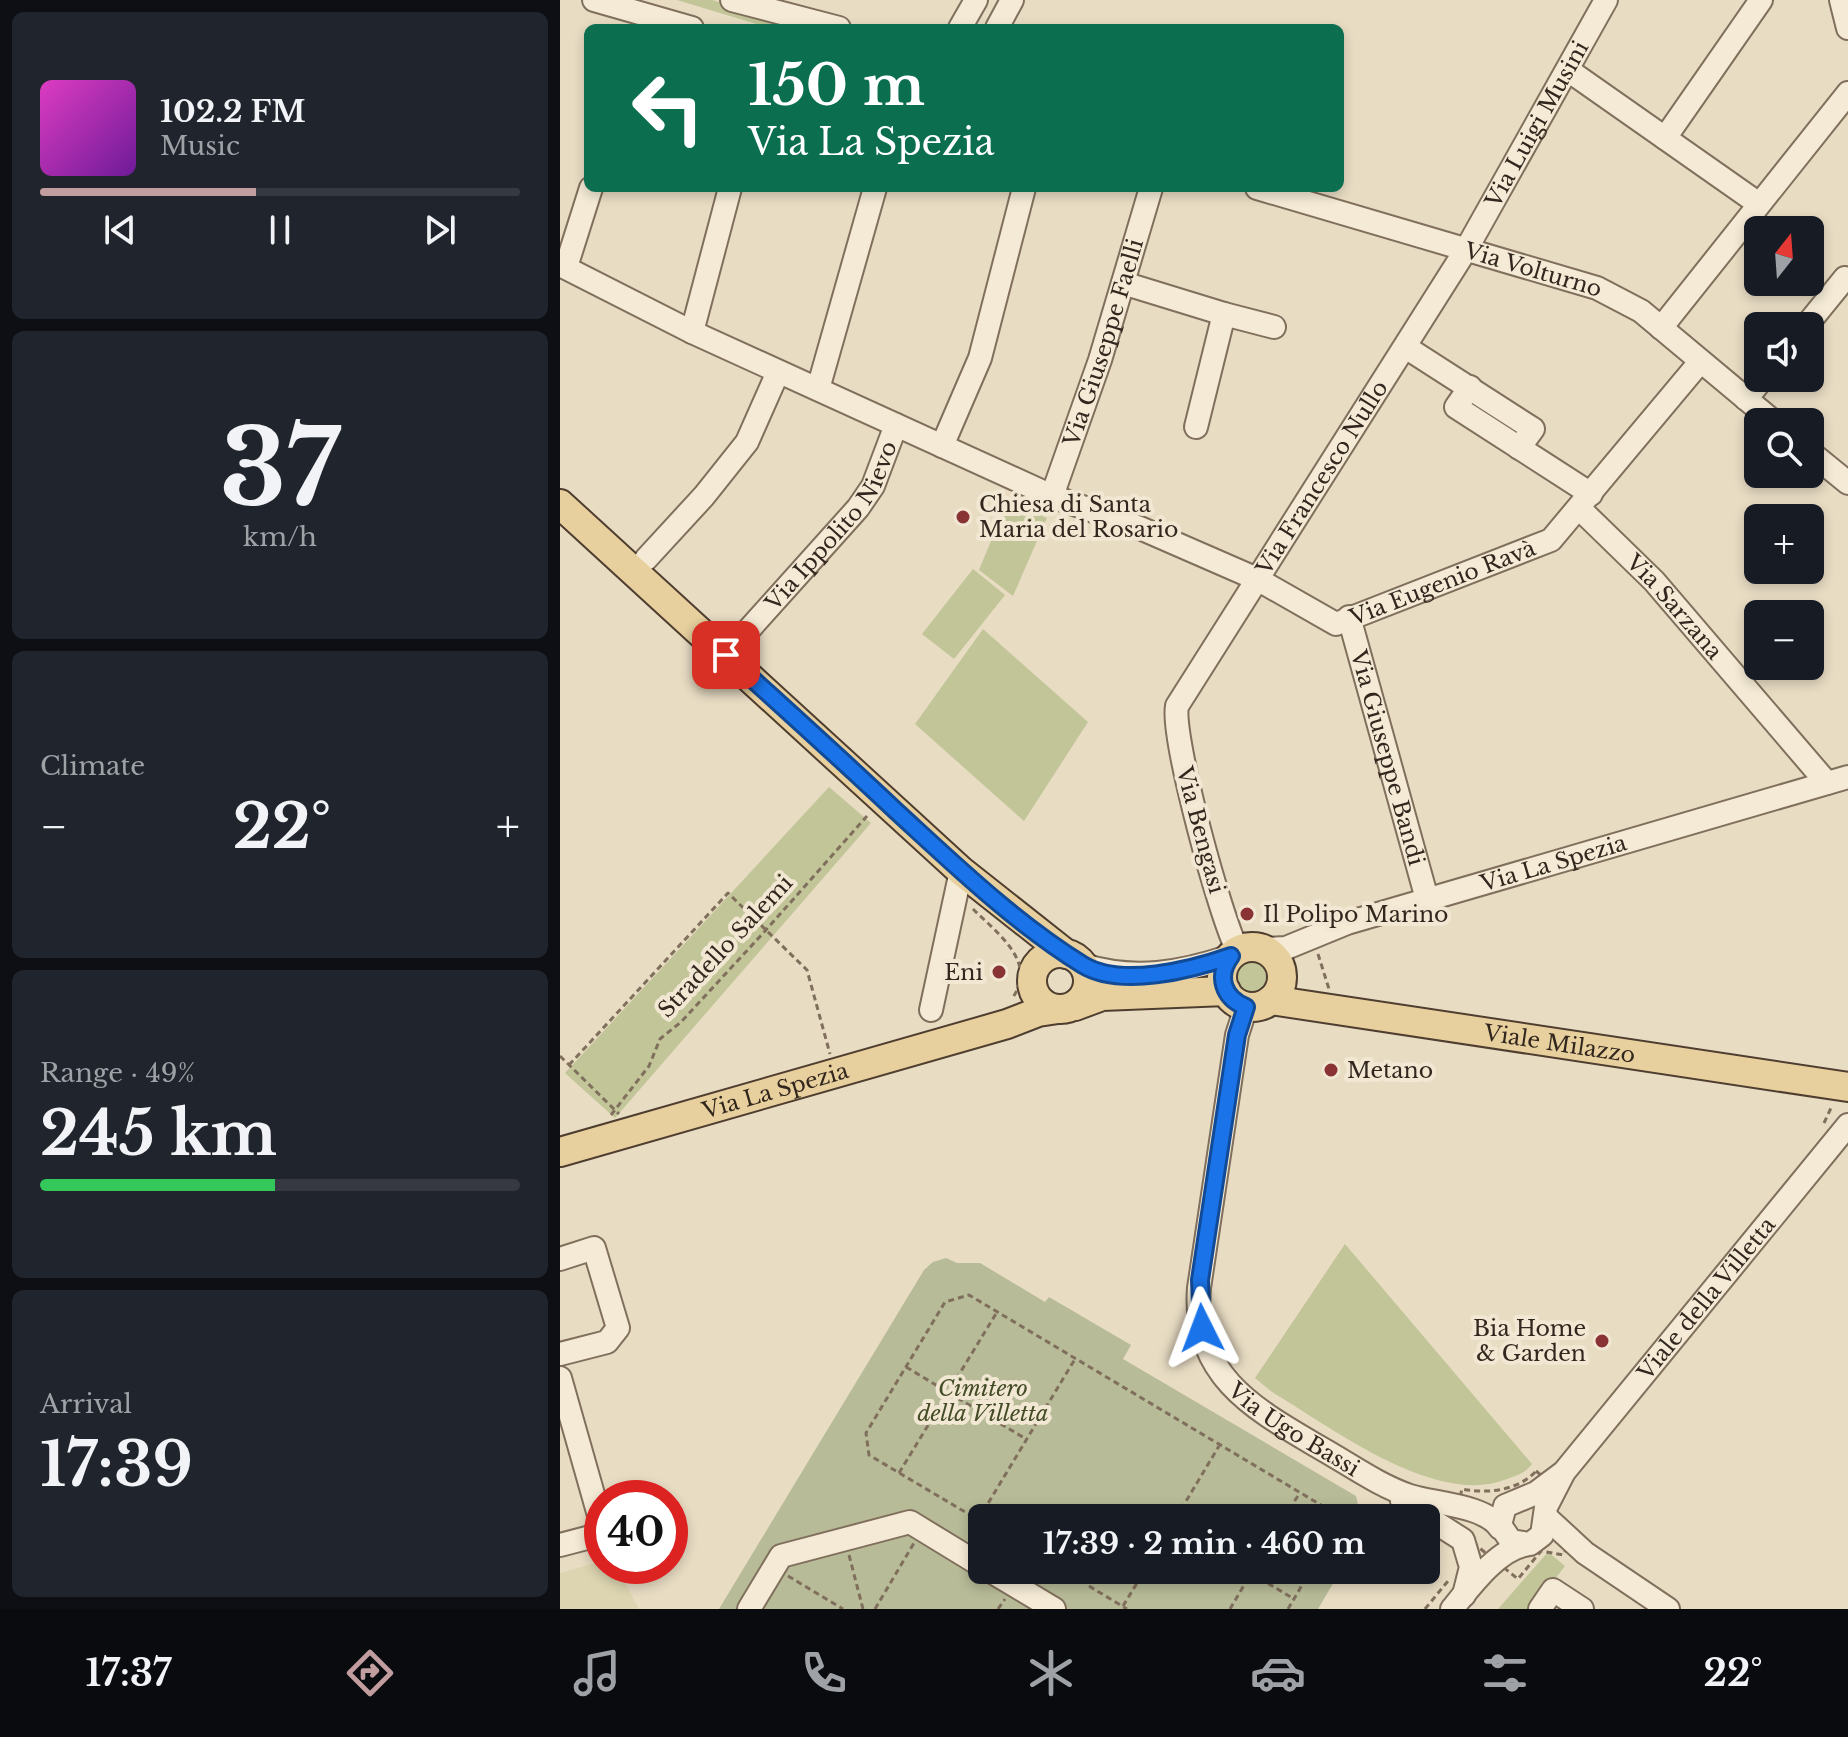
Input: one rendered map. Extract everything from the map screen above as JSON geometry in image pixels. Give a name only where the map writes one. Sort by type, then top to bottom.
[{"type":"main road","points":[[561,508],[961,871],[1074,959],[1088,984],[1084,997],[1066,1008],[1038,999],[1033,974],[1023,950],[961,871]]},
{"type":"main road","points":[[1243,952],[1280,967],[1281,985],[1248,999],[1222,973],[1243,952]]},
{"type":"main road","name":"Via La Spezia","points":[[990,1026],[1024,1000],[1033,974],[1046,957],[1074,959]]},
{"type":"main road","name":"Via La Spezia","points":[[560,1152],[615,1119],[834,1071],[1102,996],[1248,999]]},
{"type":"main road","name":"Viale Milazzo","points":[[1248,999],[1848,1087]]},
{"type":"street","points":[[732,0],[824,24]]},
{"type":"street","points":[[962,24],[976,0]]},
{"type":"street","points":[[999,24],[1012,0]]},
{"type":"street","name":"Via Luigi Musini","points":[[1467,248],[1606,0]]},
{"type":"street","points":[[1665,138],[1761,0]]},
{"type":"street","points":[[1841,0],[1848,28]]},
{"type":"street","points":[[602,1],[635,20],[664,24]]},
{"type":"street","points":[[1568,70],[1759,204]]},
{"type":"street","points":[[1661,328],[1848,93]]},
{"type":"street","points":[[563,266],[590,192]]},
{"type":"street","points":[[692,332],[729,192]]},
{"type":"street","points":[[818,389],[874,192]]},
{"type":"street","points":[[942,446],[980,358],[1023,192]]},
{"type":"street","name":"Via Giuseppe Faelli","points":[[1052,496],[1100,360],[1150,192]]},
{"type":"street","name":"Via Volturno","points":[[1271,192],[1597,288],[1641,311],[1757,408]]},
{"type":"street","name":"Via Francesco Nullo","points":[[1177,706],[1407,348],[1467,248]]},
{"type":"street","name":"Via Eugenio Ravà","points":[[563,266],[692,332],[1052,496],[1140,528],[1257,579],[1336,624],[1551,540],[1700,362]]},
{"type":"street","points":[[1817,312],[1845,278]]},
{"type":"street","points":[[1123,283],[1274,327]]},
{"type":"street","points":[[1196,427],[1224,314]]},
{"type":"street","name":"Via Sarzana","points":[[1407,348],[1470,387],[1456,407],[1519,448],[1585,501],[1654,581],[1837,780]]},
{"type":"street","points":[[646,559],[704,496],[747,442],[778,372]]},
{"type":"street","points":[[1746,399],[1752,392]]},
{"type":"street","name":"Via Ippolito Nievo","points":[[726,655],[858,508],[873,486],[896,425]]},
{"type":"street","points":[[1824,463],[1848,483]]},
{"type":"street","name":"Via Giuseppe Bandi","points":[[1349,617],[1427,899]]},
{"type":"street","name":"Via Bengasi","points":[[1177,706],[1175,718],[1185,776],[1243,952]]},
{"type":"street","name":"Via La Spezia","points":[[1074,959],[1111,973],[1139,975],[1180,971],[1243,952],[1286,948],[1321,930],[1837,780]]},
{"type":"street","points":[[931,1010],[961,871]]},
{"type":"street","name":"Via Ugo Bassi","points":[[1248,999],[1237,1035],[1200,1280],[1199,1311],[1205,1342],[1224,1378],[1245,1400],[1380,1483],[1393,1496],[1454,1519]]},
{"type":"street","name":"Viale della Villetta","points":[[1546,1516],[1547,1502],[1564,1472],[1848,1125]]},
{"type":"street","points":[[560,1259],[594,1248],[618,1328],[607,1342],[560,1354]]},
{"type":"street","points":[[560,1378],[589,1480]]},
{"type":"street","name":"Viale della Villetta","points":[[1516,1500],[1536,1493],[1564,1472]]},
{"type":"street","points":[[1461,1590],[1501,1529],[1503,1511],[1516,1500]]},
{"type":"street","points":[[1454,1519],[1516,1500],[1533,1501],[1591,1557],[1668,1609]]},
{"type":"street","points":[[1461,1590],[1508,1551],[1542,1535],[1546,1516]]},
{"type":"street","points":[[1454,1519],[1491,1518],[1511,1541],[1552,1545],[1591,1557]]},
{"type":"street","points":[[1454,1519],[1470,1555],[1471,1577],[1461,1590]]},
{"type":"street","points":[[749,1609],[781,1556],[910,1522],[968,1558]]},
{"type":"street","points":[[560,1545],[584,1539]]},
{"type":"street","points":[[1006,1584],[1027,1602],[1054,1609]]},
{"type":"street","points":[[1540,1609],[1553,1590],[1582,1609]]},
{"type":"path","name":"Stradello Salemi","points":[[615,1119],[649,1066],[660,1039],[681,1022],[883,798]]},
{"type":"path","points":[[569,1065],[728,893],[807,970],[834,1071]]},
{"type":"path","points":[[560,1056],[615,1119]]},
{"type":"path","points":[[968,1514],[869,1455],[866,1433],[945,1302],[969,1295],[1319,1504]]},
{"type":"path","points":[[899,1473],[997,1312]]},
{"type":"path","points":[[990,1504],[1075,1359]]},
{"type":"path","points":[[906,1367],[1027,1439]]},
{"type":"path","points":[[1184,1504],[1219,1445]]},
{"type":"path","points":[[1292,1504],[1299,1492]]},
{"type":"path","points":[[875,1609],[922,1530]]},
{"type":"path","points":[[845,1539],[863,1609]]},
{"type":"path","points":[[774,1568],[843,1609]]},
{"type":"path","points":[[1089,1586],[1125,1608],[1138,1584]]},
{"type":"path","points":[[1230,1609],[1244,1584]]},
{"type":"path","points":[[1271,1584],[1294,1599]]},
{"type":"path","points":[[1288,1609],[1303,1584]]},
{"type":"path","points":[[1425,1609],[1461,1590]]},
{"type":"shaded area","points":[[584,1566],[584,1584],[626,1584],[639,1609],[560,1609],[560,1573]]},
{"type":"green space","points":[[677,0],[712,0],[794,24],[757,24]]},
{"type":"green space","points":[[1008,500],[1047,518],[1013,596],[979,570]]},
{"type":"green space","points":[[973,569],[1005,595],[954,659],[922,634]]},
{"type":"green space","points":[[983,629],[1088,722],[1024,821],[915,724]]},
{"type":"green space","points":[[829,787],[871,823],[615,1118],[565,1073]]},
{"type":"green space","points":[[1251,962],[1262,966],[1266,977],[1262,988],[1251,992],[1240,988],[1236,977],[1240,966]]},
{"type":"green space","points":[[1345,1244],[1532,1464],[1521,1474],[1479,1485],[1449,1483],[1417,1473],[1354,1443],[1255,1378]]},
{"type":"green space","name":"Cimitero della Villetta","points":[[946,1258],[957,1263],[980,1263],[1045,1302],[1049,1297],[1131,1345],[1123,1359],[1356,1496],[1358,1504],[968,1504],[968,1584],[1333,1584],[1318,1609],[719,1609],[924,1270],[933,1262]]},
{"type":"green space","points":[[1548,1552],[1565,1566],[1532,1609],[1498,1609]]},
{"type":"place","name":"Chiesa di Santa Maria del Rosario","points":[[963,517]]},
{"type":"place","name":"Il Polipo Marino","points":[[1247,914]]},
{"type":"place","name":"Eni","points":[[999,972]]},
{"type":"place","name":"Metano","points":[[1331,1070]]},
{"type":"place","name":"Bia Home & Garden","points":[[1602,1341]]},
{"type":"route","points":[[726,655],[961,871],[1024,924],[1083,965],[1111,973],[1139,975],[1180,971],[1231,956],[1222,973],[1223,982],[1231,998],[1246,1007],[1237,1035],[1200,1280],[1202,1328]]}]
